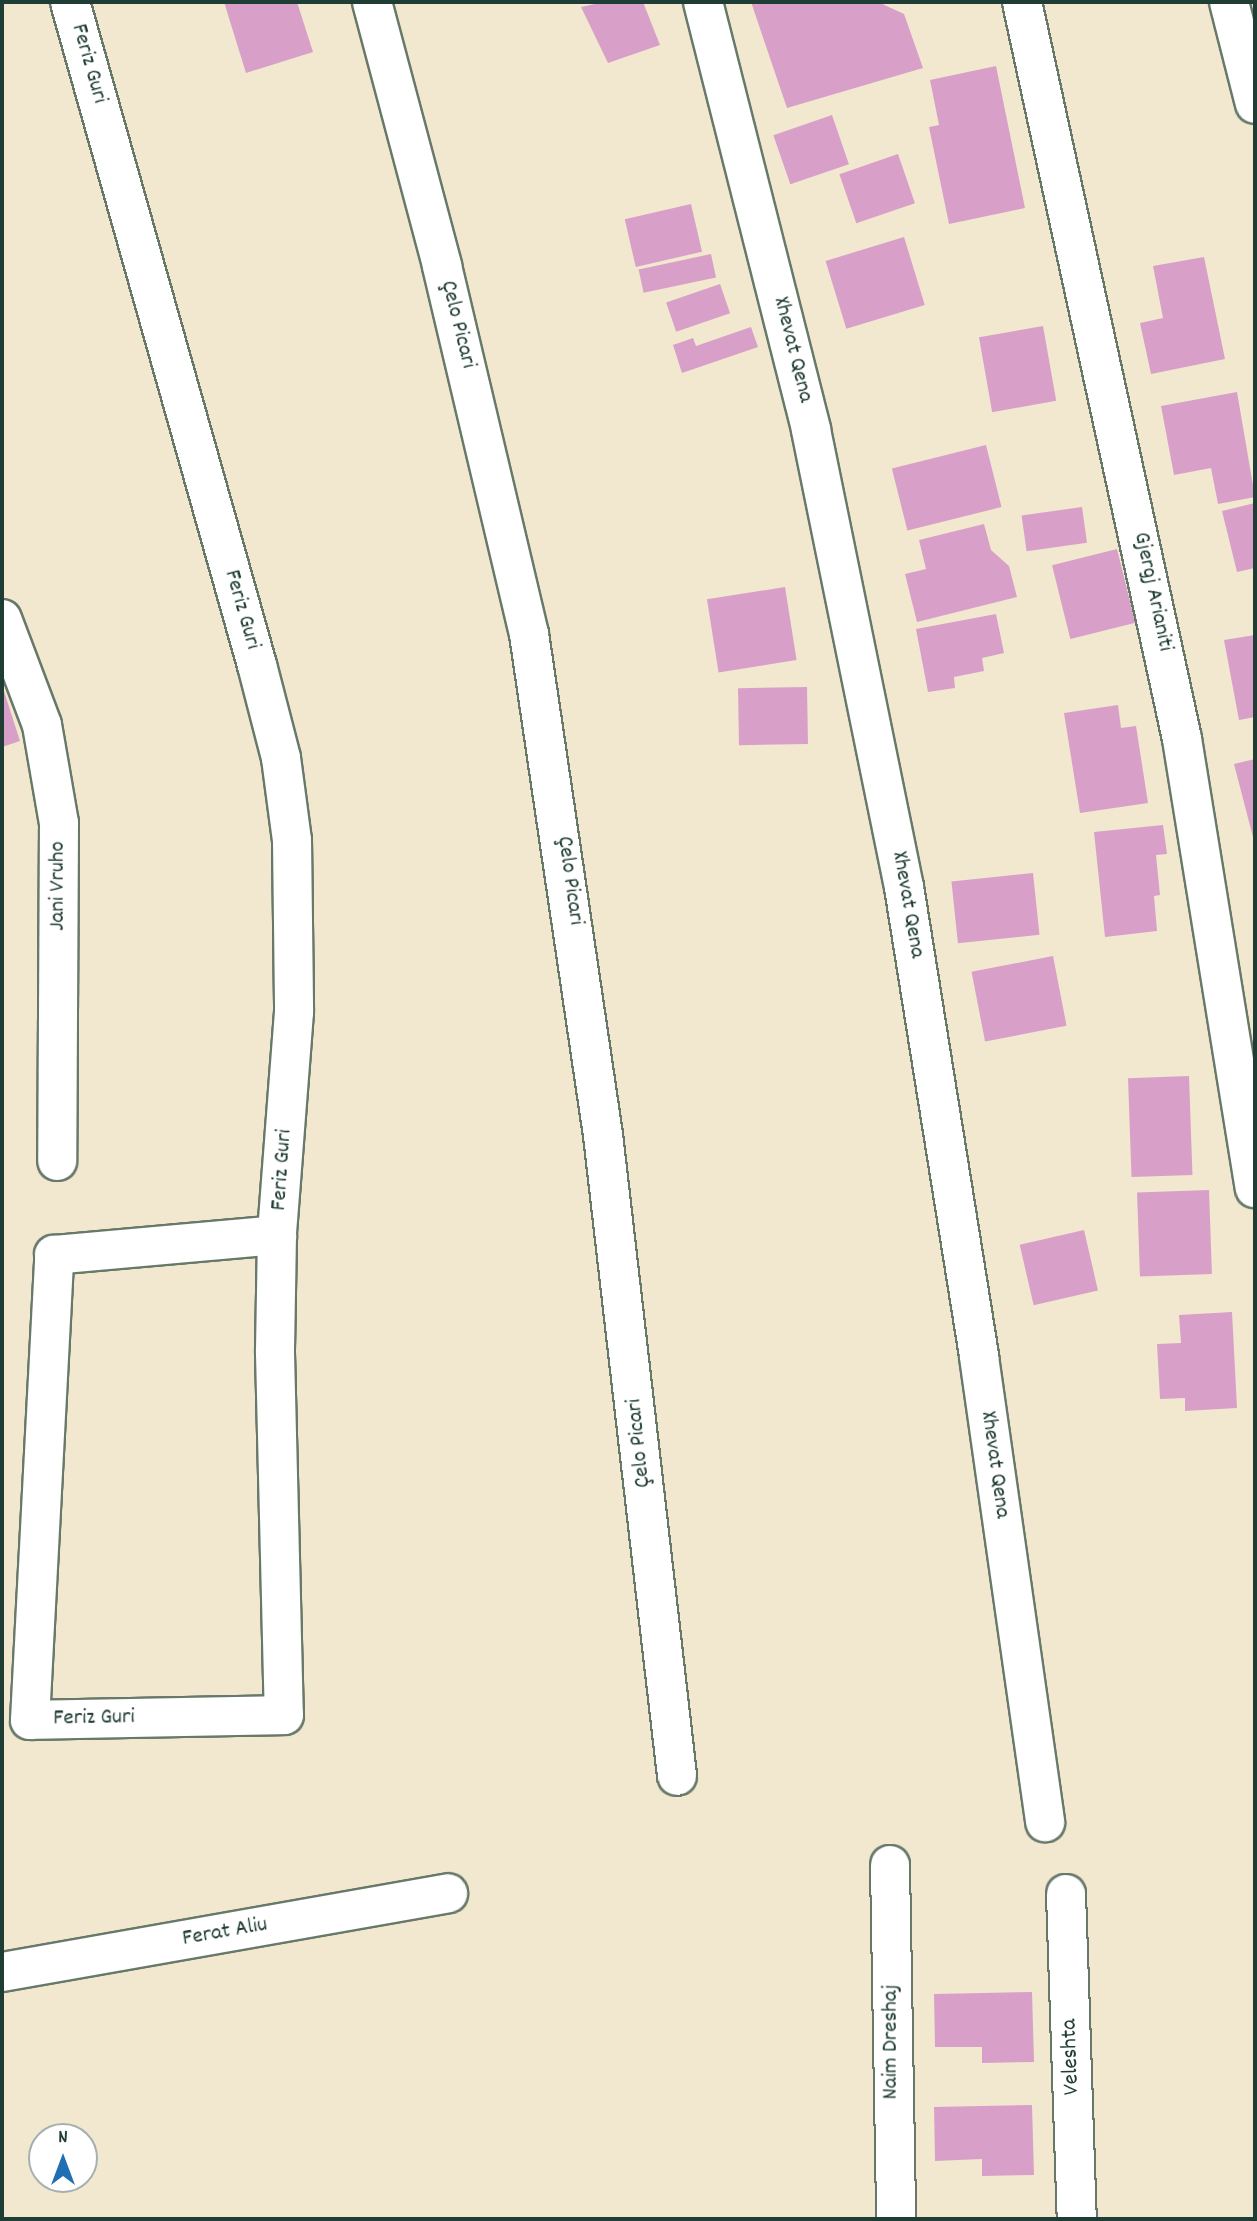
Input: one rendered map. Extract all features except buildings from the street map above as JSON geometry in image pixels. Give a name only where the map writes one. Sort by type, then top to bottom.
[{"type":"street","name":"Feriz Guri","points":[[70,2],[281,758],[292,840],[297,926],[277,1235],[275,1353],[284,1715],[30,1720],[54,1255],[277,1235]]},
{"type":"street","name":"Çelo Picari","points":[[372,2],[488,454],[534,660],[603,1135],[677,1776]]},
{"type":"street","name":"Xhevat Qena","points":[[703,2],[814,443],[904,887],[979,1357],[1045,1822]]},
{"type":"street","name":"Gjergj Arianiti","points":[[1021,2],[1182,738],[1255,1188]]},
{"type":"street","points":[[1229,2],[1255,104]]},
{"type":"street","name":"Jani Vruho","points":[[2,619],[41,725],[57,799],[57,1161]]},
{"type":"street","name":"Naim Dreshaj","points":[[890,1865],[896,2219]]},
{"type":"street","name":"Ferat Aliu","points":[[2,1972],[448,1893]]},
{"type":"street","name":"Veleshta","points":[[1066,1894],[1077,2219]]}]
